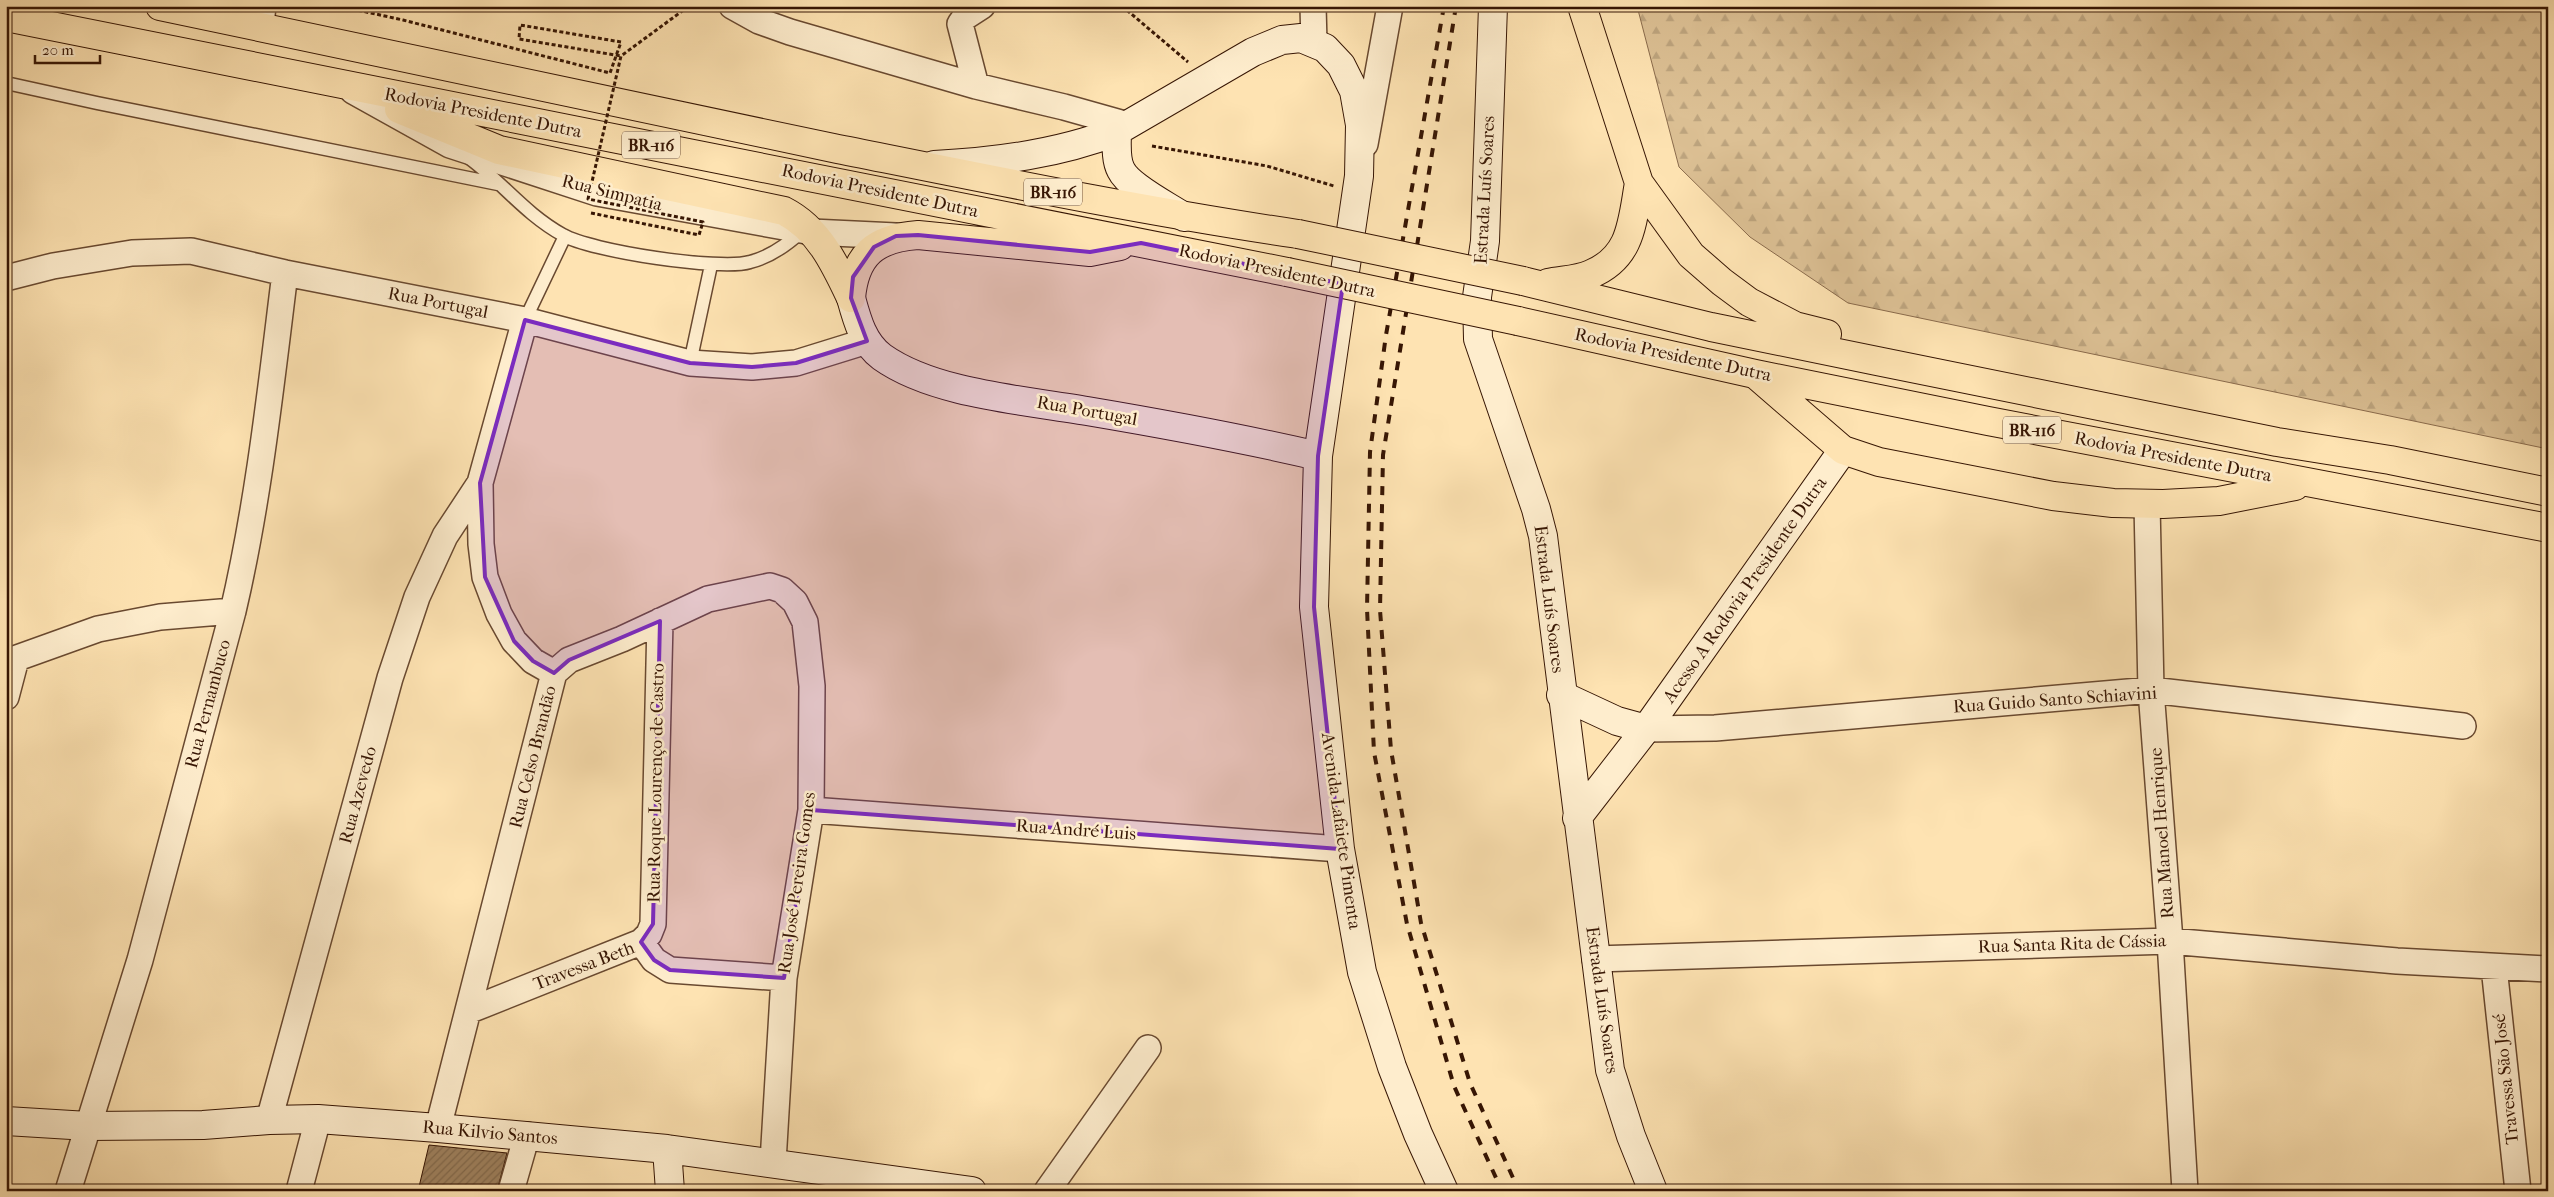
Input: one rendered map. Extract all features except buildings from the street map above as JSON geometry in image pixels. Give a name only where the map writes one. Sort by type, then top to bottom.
[{"type":"highway","name":"Rodovia Presidente Dutra","points":[[160,6],[595,100],[921,166],[1185,217],[1298,234],[1531,283],[1769,339],[2277,442],[2390,460],[2548,492]]},
{"type":"highway","points":[[222,6],[263,10],[530,73],[595,100]]},
{"type":"highway","points":[[1582,6],[1639,183],[1691,256],[1749,302],[1795,326],[1872,344],[2226,416],[2390,460]]},
{"type":"highway","name":"Rodovia Presidente Dutra","points":[[6,17],[346,87],[726,159],[1287,272],[1755,374],[2548,528]]},
{"type":"highway","points":[[346,87],[499,150],[784,211],[797,218],[807,231],[825,247],[851,298]]},
{"type":"highway","points":[[1531,283],[1589,275],[1612,263],[1624,248],[1631,229],[1639,183]]},
{"type":"highway","points":[[851,298],[853,277],[858,267],[874,247],[896,236],[918,235],[1090,252],[1141,243]]},
{"type":"highway","points":[[1755,374],[1843,450],[1879,462],[2053,496],[2113,503],[2147,504],[2219,501],[2309,483]]},
{"type":"main road","name":"Estrada Luís Soares","points":[[1493,6],[1484,242],[1477,297],[1478,339],[1536,509],[1543,536],[1561,695],[1610,1070],[1631,1136],[1654,1191]]},
{"type":"main road","points":[[921,166],[1045,153],[1122,128],[1275,42],[1293,38],[1314,43]]},
{"type":"main road","name":"Avenida Lafaiete Pimenta","points":[[1314,43],[1325,48],[1341,65],[1354,91],[1360,125],[1358,184],[1318,456],[1314,607],[1340,849],[1352,921],[1373,1008],[1402,1092],[1444,1191]]},
{"type":"main road","points":[[1122,128],[1117,149],[1121,172],[1140,188],[1185,217]]},
{"type":"main road","name":"Rua Portugal","points":[[851,298],[859,325],[867,342],[881,356],[911,374],[963,389],[1231,436],[1318,456]]},
{"type":"main road","name":"Acesso A Rodovia Presidente Dutra","points":[[1577,818],[1646,729],[1843,450]]},
{"type":"main road","points":[[1561,695],[1617,721],[1646,729]]},
{"type":"main road","name":"Rua Kilvio Santos","points":[[6,1121],[88,1126],[203,1126],[269,1120],[318,1119],[527,1135],[667,1149],[773,1162],[851,1183],[972,1191]]},
{"type":"main road","points":[[667,1149],[670,1191]]},
{"type":"street","points":[[732,6],[759,21],[790,32],[976,86],[1064,106],[1122,128]]},
{"type":"street","points":[[976,86],[960,24],[965,17],[982,6]]},
{"type":"street","points":[[1313,6],[1314,43]]},
{"type":"street","points":[[1358,184],[1390,6]]},
{"type":"street","name":"Rua Simpatia","points":[[346,87],[450,145],[597,193],[807,231],[896,236]]},
{"type":"street","name":"Rua Portugal","points":[[6,278],[53,266],[132,253],[190,251],[285,273],[525,320],[690,364],[752,367],[796,363],[867,342]]},
{"type":"street","name":"Rua Pernambuco","points":[[68,1191],[140,960],[233,610],[241,576],[267,415],[285,273]]},
{"type":"street","name":"Rua Celso Brandão","points":[[438,1128],[554,673],[533,661],[514,641],[499,614],[484,577],[481,544],[480,483],[525,320]]},
{"type":"street","name":"Rua Azevedo","points":[[269,1120],[390,678],[417,597],[441,545],[480,483]]},
{"type":"street","name":"Rua Manoel Henrique","points":[[2147,504],[2151,690],[2170,941],[2185,1191]]},
{"type":"street","name":"Rua José Pereira Gomes","points":[[554,673],[569,660],[708,599],[770,586],[782,590],[795,602],[806,622],[812,686],[811,810],[784,978],[773,1162]]},
{"type":"street","points":[[6,697],[11,661],[98,629],[160,617],[233,610]]},
{"type":"street","name":"Rua Roque Lourenço de Castro","points":[[641,942],[649,934],[653,924],[660,621]]},
{"type":"street","name":"Rua Guido Santo Schiavini","points":[[1646,729],[1715,728],[2151,690],[2463,726]]},
{"type":"street","name":"Rua André Luis","points":[[811,810],[1340,849]]},
{"type":"street","name":"Rua Santa Rita de Cássia","points":[[1595,959],[2170,941],[2397,961],[2494,967],[2548,968]]},
{"type":"street","name":"Travessa Beth","points":[[468,1011],[641,942],[654,960],[670,970],[784,978]]},
{"type":"street","name":"Travessa São José","points":[[2494,967],[2518,1191]]},
{"type":"street","points":[[1047,1191],[1148,1048]]},
{"type":"street","points":[[299,1191],[318,1119]]},
{"type":"street","points":[[511,1191],[527,1135]]},
{"type":"lane","points":[[6,82],[97,103],[498,184]]},
{"type":"lane","points":[[450,145],[474,162],[527,211],[565,236],[619,250],[726,266],[750,262],[788,244],[807,231]]},
{"type":"lane","points":[[525,320],[565,236]]},
{"type":"lane","points":[[690,364],[711,265]]},
{"type":"path","points":[[339,6],[403,20],[610,73],[621,42],[520,24],[519,39],[621,56]]},
{"type":"path","points":[[591,213],[699,235],[703,222],[588,199],[621,56],[689,6]]},
{"type":"path","points":[[1122,6],[1207,80]]},
{"type":"path","points":[[1152,146],[1358,184]]},
{"type":"highlighted area","points":[[918,235],[1090,252],[1141,243],[1343,284],[1318,456],[1314,607],[1340,849],[811,810],[784,978],[670,970],[654,960],[641,942],[653,924],[660,621],[569,660],[554,673],[533,661],[514,641],[485,577],[480,483],[525,320],[690,363],[752,367],[796,363],[867,341],[851,298],[853,277],[874,247],[896,236]]},
{"type":"green space","points":[[1637,6],[2548,6],[2548,449],[1848,303],[1750,237],[1679,167]]},
{"type":"railway","points":[[1444,6],[1386,335],[1370,452],[1367,609],[1374,752],[1407,924],[1454,1086],[1502,1191]]},
{"type":"railway","points":[[1456,6],[1383,455],[1380,610],[1391,750],[1421,923],[1470,1083],[1519,1191]]}]
